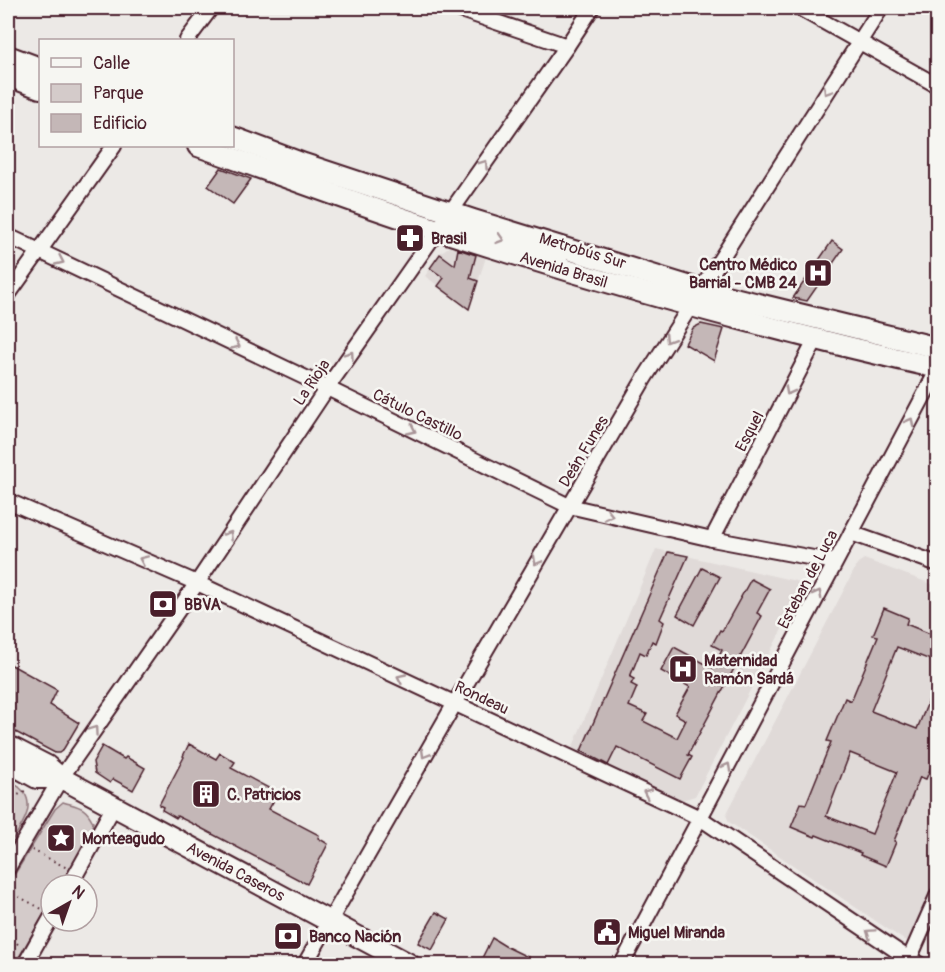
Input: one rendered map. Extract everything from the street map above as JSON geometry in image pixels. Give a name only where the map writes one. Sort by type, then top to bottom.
[{"type":"main road","points":[[8,56],[39,68]]},
{"type":"main road","points":[[8,76],[39,88]]},
{"type":"main road","name":"Avenida Brasil","points":[[234,138],[444,220]]},
{"type":"main road","name":"Avenida Brasil","points":[[201,147],[696,297],[816,339],[938,368]]},
{"type":"main road","name":"Avenida Brasil","points":[[696,297],[938,348]]},
{"type":"main road","name":"Avenida Caseros","points":[[8,746],[47,766],[61,778],[410,964]]},
{"type":"main road","name":"Avenida Caseros","points":[[8,762],[38,778],[61,778]]},
{"type":"street","points":[[189,39],[211,8]]},
{"type":"street","points":[[455,8],[567,46]]},
{"type":"street","name":"La Rioja","points":[[61,778],[197,583],[327,388],[592,8]]},
{"type":"street","points":[[799,8],[938,87]]},
{"type":"street","name":"Deán Funes","points":[[305,964],[454,703],[644,379],[881,8]]},
{"type":"street","points":[[8,295],[113,147]]},
{"type":"street","name":"Cátulo Castillo","points":[[8,236],[569,506],[712,539],[835,562]]},
{"type":"street","name":"Esquel","points":[[712,539],[816,339]]},
{"type":"street","name":"Esteban de Luca","points":[[621,964],[938,368]]},
{"type":"street","name":"Rondeau","points":[[8,501],[197,583],[700,818],[912,963]]},
{"type":"street","points":[[851,533],[938,564]]},
{"type":"street","points":[[8,868],[61,778]]},
{"type":"street","points":[[76,873],[114,806]]},
{"type":"street","points":[[912,963],[938,894]]},
{"type":"street","points":[[28,960],[39,933]]},
{"type":"lane","name":"Metrobús Sur","points":[[339,184],[418,209],[466,229],[569,260]]},
{"type":"path","points":[[8,801],[28,789],[38,778]]},
{"type":"path","points":[[21,844],[64,873]]},
{"type":"path","points":[[8,891],[39,909]]},
{"type":"path","points":[[8,934],[28,960]]},
{"type":"shaded area","points":[[449,247],[486,257],[469,309],[425,276],[441,252]]},
{"type":"shaded area","name":"Maternidad Ramón Sardá","points":[[656,549],[800,582],[804,587],[695,796],[679,801],[571,751]]},
{"type":"shaded area","points":[[864,559],[937,586],[937,877],[913,941],[904,940],[729,822],[726,815],[858,563]]},
{"type":"green space","points":[[8,781],[20,788],[26,795],[28,810],[8,847]]},
{"type":"green space","points":[[63,802],[81,808],[93,822],[91,833],[68,873],[39,873],[39,923],[15,964],[8,964],[8,885],[55,809]]},
{"type":"building","points":[[221,168],[251,179],[233,204],[208,186]]},
{"type":"building","name":"Centro Médico Barrial - CMB 24","points":[[832,241],[843,249],[807,301],[793,298]]},
{"type":"building","points":[[458,249],[476,255],[470,278],[478,281],[469,309],[438,286],[444,278],[430,268],[440,254],[455,265]]},
{"type":"building","points":[[701,324],[724,329],[714,361],[685,344],[693,328]]},
{"type":"building","points":[[668,552],[688,556],[660,619],[664,622],[656,643],[652,641],[646,655],[640,652],[630,677],[634,679],[631,684],[637,687],[629,706],[647,714],[643,721],[677,738],[686,720],[675,714],[690,687],[661,671],[674,647],[713,668],[722,650],[712,645],[751,579],[770,589],[757,613],[762,616],[688,755],[692,757],[680,779],[617,747],[608,765],[581,751]]},
{"type":"building","points":[[702,568],[720,577],[694,625],[677,615]]},
{"type":"building","points":[[884,608],[908,618],[906,624],[938,637],[938,663],[897,647],[871,711],[917,729],[938,678],[938,751],[926,779],[920,777],[886,866],[860,855],[861,853],[791,827],[801,803],[806,804],[831,742],[827,741],[845,698],[851,701],[878,636],[873,635]],"holes":[[[850,753],[897,772],[872,834],[826,816]]]},
{"type":"building","points":[[8,663],[57,690],[50,705],[79,723],[59,753],[8,728]]},
{"type":"building","points":[[189,744],[216,759],[220,753],[235,762],[231,768],[278,793],[269,809],[319,835],[318,838],[328,844],[307,884],[162,810],[163,807],[159,805]]},
{"type":"building","points":[[102,746],[145,768],[133,790],[113,779],[110,783],[95,773],[93,762]]},
{"type":"building","points":[[436,912],[449,919],[432,950],[418,943]]},
{"type":"building","points":[[492,938],[505,946],[542,964],[479,964]]},
{"type":"place","name":"Brasil","points":[[410,238]]},
{"type":"place","name":"Centro Médico Barrial - CMB 24","points":[[818,273]]},
{"type":"place","name":"BBVA","points":[[163,604]]},
{"type":"place","name":"Maternidad Ramón Sardá","points":[[683,669]]},
{"type":"place","name":"C. Patricios","points":[[206,794]]},
{"type":"place","name":"Monteagudo","points":[[61,838]]},
{"type":"place","name":"Miguel Miranda","points":[[607,932]]},
{"type":"place","name":"Banco Nación","points":[[288,936]]}]
